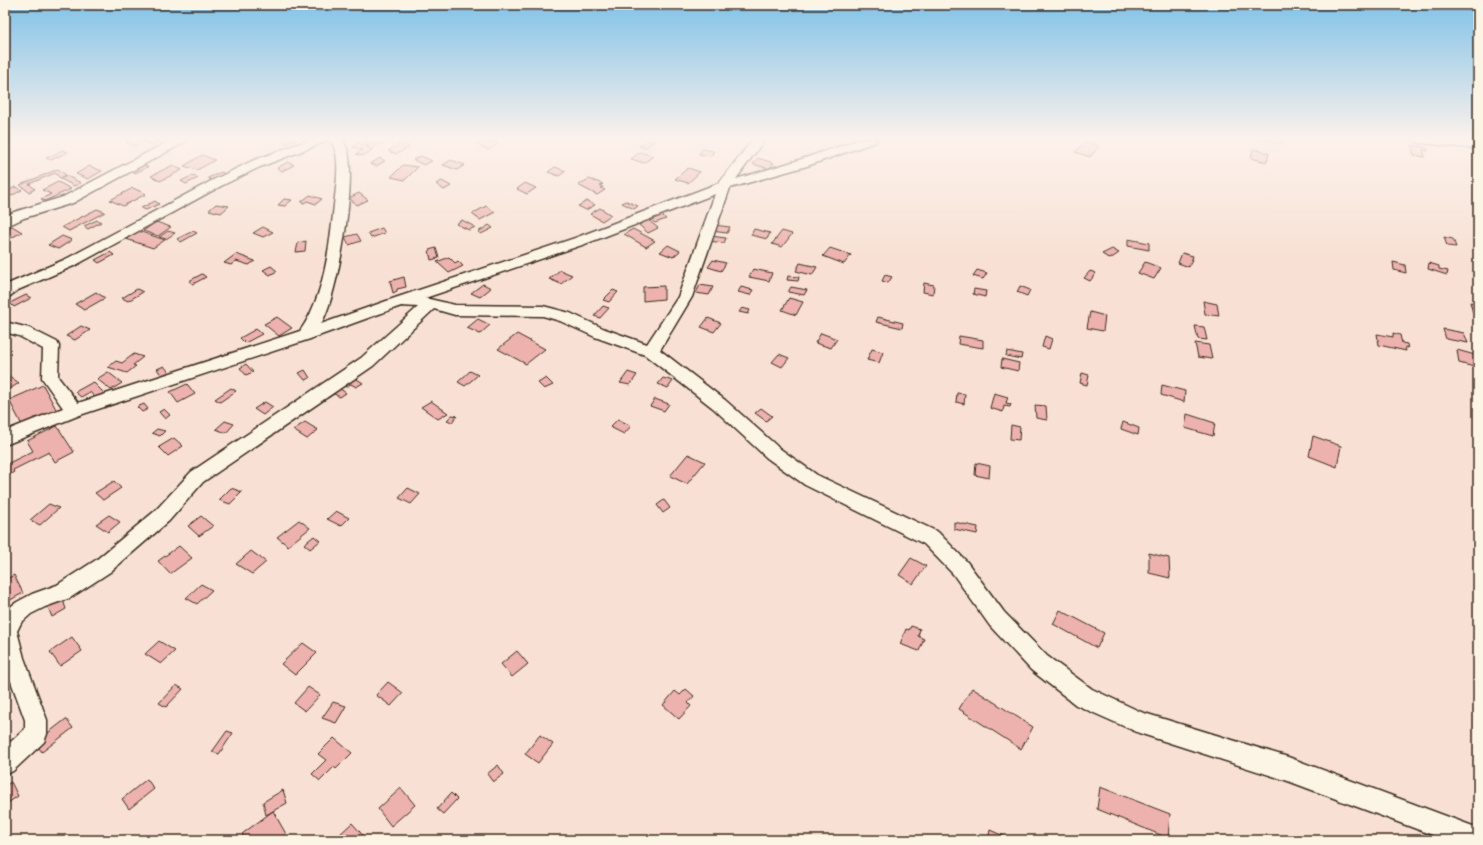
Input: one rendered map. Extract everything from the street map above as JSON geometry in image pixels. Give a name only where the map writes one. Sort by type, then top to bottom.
[{"type":"street","points":[[5,223],[19,215],[68,200],[108,178]]},
{"type":"street","points":[[8,288],[72,262],[226,178]]},
{"type":"street","points":[[305,335],[315,321],[321,306],[336,250],[343,178]]},
{"type":"street","points":[[651,350],[685,297],[724,186],[730,178]]},
{"type":"street","points":[[5,438],[74,411],[305,335],[400,301],[580,241],[724,186],[750,178]]},
{"type":"street","points":[[400,301],[431,303],[455,310],[543,312],[565,317],[600,333],[651,350],[719,404],[773,453],[811,480],[931,538],[960,568],[997,619],[1033,657],[1084,697],[1139,722],[1288,769],[1478,840]]},
{"type":"street","points":[[5,763],[36,734],[36,720],[13,658],[7,631],[13,617],[24,608],[39,600],[63,592],[103,566],[162,516],[197,477],[367,362],[431,303]]},
{"type":"street","points":[[321,306],[343,322]]},
{"type":"street","points":[[5,327],[24,332],[51,346],[50,378],[74,411]]},
{"type":"building","points":[[36,178],[42,178],[29,184],[35,189],[29,192],[20,185]]},
{"type":"building","points":[[72,178],[81,183],[74,186],[61,179]]},
{"type":"building","points":[[155,178],[165,178],[160,181]]},
{"type":"building","points":[[187,178],[197,178],[186,184],[181,181]]},
{"type":"building","points":[[209,178],[217,178],[213,181]]},
{"type":"building","points":[[676,178],[693,178],[688,183]]},
{"type":"building","points":[[589,179],[603,184],[600,185],[603,187],[601,188],[605,190],[597,195],[578,185]]},
{"type":"building","points":[[442,181],[451,186],[444,190],[436,184]]},
{"type":"building","points":[[58,182],[71,189],[45,201],[41,199],[51,194],[42,190]]},
{"type":"building","points":[[525,183],[536,188],[527,194],[517,189]]},
{"type":"building","points":[[15,187],[22,190],[11,196],[5,193]]},
{"type":"building","points":[[133,188],[146,194],[123,206],[110,200]]},
{"type":"building","points":[[359,193],[368,200],[357,205],[349,198]]},
{"type":"building","points":[[310,195],[322,199],[316,204],[307,201],[304,203],[301,202]]},
{"type":"building","points":[[284,199],[292,200],[285,206],[278,205]]},
{"type":"building","points":[[155,201],[159,204],[146,210],[141,208]]},
{"type":"building","points":[[587,201],[595,205],[586,210],[578,206]]},
{"type":"building","points":[[626,201],[638,206],[634,209],[622,203]]},
{"type":"building","points":[[216,204],[229,206],[221,213],[209,210]]},
{"type":"building","points":[[486,206],[495,212],[480,220],[472,214]]},
{"type":"building","points":[[600,208],[611,215],[602,221],[590,214]]},
{"type":"building","points":[[97,209],[105,212],[69,231],[62,227]]},
{"type":"building","points":[[662,215],[666,219],[655,223],[651,220]]},
{"type":"building","points":[[97,220],[101,222],[88,229],[84,226]]},
{"type":"building","points":[[462,220],[475,227],[469,230],[456,224]]},
{"type":"building","points":[[648,220],[658,228],[648,233],[639,225]]},
{"type":"building","points":[[156,222],[171,227],[158,236],[143,231]]},
{"type":"building","points":[[489,225],[493,228],[481,234],[478,232]]},
{"type":"building","points":[[714,225],[730,227],[727,233],[711,231]]},
{"type":"building","points":[[12,226],[22,232],[11,238],[5,235],[5,230]]},
{"type":"building","points":[[263,227],[273,232],[263,237],[253,233]]},
{"type":"building","points":[[382,228],[385,233],[371,238],[368,233]]},
{"type":"building","points":[[633,229],[655,241],[646,247],[624,234]]},
{"type":"building","points":[[754,229],[770,233],[767,239],[751,235]]},
{"type":"building","points":[[138,231],[165,240],[153,248],[126,239]]},
{"type":"building","points":[[168,231],[175,233],[166,239],[159,237]]},
{"type":"building","points":[[193,231],[197,233],[181,242],[177,239]]},
{"type":"building","points":[[782,231],[792,234],[782,247],[772,244]]},
{"type":"building","points":[[357,234],[361,241],[349,245],[345,237]]},
{"type":"building","points":[[62,236],[72,240],[58,249],[48,245]]},
{"type":"building","points":[[711,236],[726,238],[724,243],[709,241]]},
{"type":"building","points":[[1444,237],[1453,239],[1456,247],[1447,246]]},
{"type":"building","points":[[1128,239],[1149,243],[1149,250],[1128,246]]},
{"type":"building","points":[[306,241],[305,251],[296,252],[298,243]]},
{"type":"building","points":[[668,245],[680,251],[673,257],[660,252]]},
{"type":"building","points":[[436,248],[439,258],[431,260],[429,250]]},
{"type":"building","points":[[830,248],[851,255],[844,264],[823,256]]},
{"type":"building","points":[[1112,249],[1119,253],[1110,259],[1102,254]]},
{"type":"building","points":[[110,252],[114,255],[99,263],[95,260]]},
{"type":"building","points":[[1182,253],[1193,256],[1189,267],[1178,263]]},
{"type":"building","points":[[236,254],[255,261],[249,265],[236,261],[231,265],[224,263]]},
{"type":"building","points":[[449,257],[455,263],[458,261],[463,266],[449,273],[437,262]]},
{"type":"building","points":[[713,260],[726,263],[721,271],[708,267]]},
{"type":"building","points":[[1145,262],[1161,268],[1154,279],[1138,273]]},
{"type":"building","points":[[1393,262],[1405,265],[1406,273],[1394,270]]},
{"type":"building","points":[[800,263],[817,267],[812,275],[796,271]]},
{"type":"building","points":[[1429,263],[1439,266],[1439,269],[1448,271],[1447,275],[1428,269]]},
{"type":"building","points":[[271,266],[277,271],[270,275],[263,270]]},
{"type":"building","points":[[753,269],[772,273],[769,281],[749,277]]},
{"type":"building","points":[[560,270],[572,275],[561,284],[549,279]]},
{"type":"building","points":[[977,270],[987,273],[983,279],[973,276]]},
{"type":"building","points":[[1090,271],[1096,273],[1090,281],[1084,278]]},
{"type":"building","points":[[202,274],[206,277],[193,284],[189,281]]},
{"type":"building","points":[[885,275],[892,277],[888,283],[882,281]]},
{"type":"building","points":[[788,276],[799,277],[798,281],[787,280]]},
{"type":"building","points":[[404,277],[406,287],[397,289],[397,291],[393,293],[390,281]]},
{"type":"building","points":[[924,283],[934,285],[933,294],[923,292]]},
{"type":"building","points":[[483,284],[491,288],[480,297],[471,293]]},
{"type":"building","points":[[700,285],[713,287],[709,295],[696,293]]},
{"type":"building","points":[[664,286],[664,299],[643,301],[643,287]]},
{"type":"building","points":[[1020,286],[1030,290],[1027,296],[1017,292]]},
{"type":"building","points":[[741,287],[753,290],[750,295],[738,292]]},
{"type":"building","points":[[791,287],[807,290],[804,295],[788,292]]},
{"type":"building","points":[[137,289],[143,292],[128,301],[122,298]]},
{"type":"building","points":[[974,289],[986,291],[985,297],[973,294]]},
{"type":"building","points":[[613,290],[618,292],[609,302],[603,300]]},
{"type":"building","points":[[96,292],[105,298],[84,310],[75,304]]},
{"type":"building","points":[[26,295],[31,298],[14,307],[10,303]]},
{"type":"building","points":[[789,298],[803,302],[796,315],[782,310]]},
{"type":"building","points":[[1203,301],[1217,304],[1219,316],[1205,314]]},
{"type":"building","points":[[1470,302],[1478,304],[1478,314],[1473,313]]},
{"type":"building","points":[[603,306],[609,308],[600,318],[594,316]]},
{"type":"building","points":[[742,308],[750,310],[748,314],[739,312]]},
{"type":"building","points":[[1090,312],[1105,316],[1103,331],[1087,328]]},
{"type":"building","points":[[277,317],[292,328],[279,336],[264,324]]},
{"type":"building","points":[[878,317],[903,323],[902,328],[876,322]]},
{"type":"building","points":[[708,318],[721,323],[714,332],[701,327]]},
{"type":"building","points":[[478,319],[490,325],[480,334],[467,328]]},
{"type":"building","points":[[81,326],[90,330],[75,340],[66,336]]},
{"type":"building","points":[[1195,326],[1204,327],[1207,340],[1198,339]]},
{"type":"building","points":[[256,329],[262,334],[245,343],[240,338]]},
{"type":"building","points":[[1443,329],[1464,333],[1468,343],[1446,339]]},
{"type":"building","points":[[821,333],[837,339],[831,348],[815,343]]},
{"type":"building","points":[[1393,333],[1400,335],[1402,343],[1407,344],[1408,348],[1405,347],[1406,351],[1379,345],[1377,334],[1393,337]]},
{"type":"building","points":[[517,334],[545,349],[526,364],[498,349]]},
{"type":"building","points":[[959,336],[983,340],[983,348],[958,344]]},
{"type":"building","points":[[1045,336],[1052,339],[1049,349],[1042,347]]},
{"type":"building","points":[[1195,343],[1209,345],[1212,359],[1198,357]]},
{"type":"building","points":[[872,349],[883,352],[879,363],[867,360]]},
{"type":"building","points":[[1457,350],[1475,355],[1478,368],[1459,363]]},
{"type":"building","points":[[1007,351],[1022,354],[1021,359],[1006,356]]},
{"type":"building","points":[[134,354],[143,357],[133,365],[136,366],[127,373],[108,367],[116,361],[122,363]]},
{"type":"building","points":[[779,354],[789,358],[782,367],[772,362]]},
{"type":"building","points":[[1002,359],[1019,363],[1018,371],[1001,367]]},
{"type":"building","points":[[246,364],[253,372],[246,375],[240,368]]},
{"type":"building","points":[[164,366],[169,372],[162,376],[157,369]]},
{"type":"building","points":[[305,370],[310,378],[305,380],[299,373]]},
{"type":"building","points":[[470,371],[478,375],[465,386],[458,382]]},
{"type":"building","points":[[108,372],[122,383],[111,390],[97,379]]},
{"type":"building","points":[[628,372],[637,375],[630,385],[620,383]]},
{"type":"building","points":[[5,373],[19,383],[5,392]]},
{"type":"building","points":[[1082,373],[1089,375],[1087,385],[1080,383]]},
{"type":"building","points":[[354,377],[363,383],[356,387],[351,384],[346,387],[342,385]]},
{"type":"building","points":[[546,378],[553,385],[544,389],[538,383]]},
{"type":"building","points":[[663,378],[673,381],[668,388],[658,384]]},
{"type":"building","points":[[93,382],[104,393],[95,398],[90,392],[81,397],[75,392]]},
{"type":"building","points":[[187,384],[195,394],[178,403],[170,392]]},
{"type":"building","points":[[43,385],[57,411],[23,427],[9,400]]},
{"type":"building","points":[[1162,385],[1185,391],[1184,402],[1161,395]]},
{"type":"building","points":[[336,386],[346,393],[340,397],[334,394],[328,398],[323,395]]},
{"type":"building","points":[[231,388],[236,391],[220,402],[215,399]]},
{"type":"building","points":[[957,393],[965,394],[964,404],[956,402]]},
{"type":"building","points":[[994,393],[1008,397],[1006,403],[1011,404],[1010,407],[1004,406],[1003,412],[990,408]]},
{"type":"building","points":[[655,399],[669,404],[664,411],[650,406]]},
{"type":"building","points":[[431,401],[448,413],[438,419],[421,407]]},
{"type":"building","points":[[265,402],[273,407],[263,415],[254,409]]},
{"type":"building","points":[[144,404],[148,409],[142,412],[137,407]]},
{"type":"building","points":[[1035,405],[1046,406],[1047,420],[1036,418]]},
{"type":"building","points":[[761,408],[772,416],[766,421],[755,413]]},
{"type":"building","points":[[164,409],[170,415],[165,419],[159,412]]},
{"type":"building","points":[[1187,414],[1215,423],[1213,436],[1185,428]]},
{"type":"building","points":[[452,415],[457,416],[452,422],[447,420]]},
{"type":"building","points":[[618,419],[631,426],[624,434],[610,427]]},
{"type":"building","points":[[225,421],[234,424],[226,433],[216,429]]},
{"type":"building","points":[[305,422],[318,430],[307,439],[293,430]]},
{"type":"building","points":[[1123,422],[1139,428],[1138,435],[1121,429]]},
{"type":"building","points":[[1011,425],[1020,427],[1019,440],[1010,439]]},
{"type":"building","points":[[57,426],[74,452],[55,462],[49,452],[13,470],[14,472],[5,477],[5,465],[33,451],[27,441]]},
{"type":"building","points":[[157,429],[165,431],[160,436],[152,433]]},
{"type":"building","points":[[1313,436],[1341,446],[1337,467],[1309,456]]},
{"type":"building","points":[[174,438],[183,446],[168,456],[159,447]]},
{"type":"building","points":[[688,454],[705,462],[687,484],[670,476]]},
{"type":"building","points":[[976,463],[990,466],[989,478],[975,475]]},
{"type":"building","points":[[114,481],[121,488],[103,500],[95,493]]},
{"type":"building","points":[[231,488],[242,492],[230,504],[219,500]]},
{"type":"building","points":[[408,488],[420,494],[411,504],[399,498]]},
{"type":"building","points":[[664,500],[670,508],[663,513],[657,505]]},
{"type":"building","points":[[49,504],[59,508],[40,525],[30,520]]},
{"type":"building","points":[[336,511],[349,518],[341,526],[327,519]]},
{"type":"building","points":[[109,515],[120,522],[108,532],[96,524]]},
{"type":"building","points":[[201,516],[213,526],[199,536],[188,526]]},
{"type":"building","points":[[299,520],[310,528],[288,546],[277,537]]},
{"type":"building","points":[[954,522],[978,527],[977,534],[954,529]]},
{"type":"building","points":[[314,536],[320,541],[310,549],[304,544]]},
{"type":"building","points":[[179,546],[192,558],[170,574],[158,561]]},
{"type":"building","points":[[251,551],[266,562],[252,574],[236,564]]},
{"type":"building","points":[[1149,553],[1169,558],[1170,578],[1149,573]]},
{"type":"building","points":[[911,558],[926,566],[913,584],[899,575]]},
{"type":"building","points":[[14,575],[23,593],[5,603],[5,580]]},
{"type":"building","points":[[201,584],[212,590],[197,604],[186,598]]},
{"type":"building","points":[[62,597],[66,609],[52,617],[47,605]]},
{"type":"building","points":[[1060,610],[1104,633],[1097,648],[1053,624]]},
{"type":"building","points":[[911,626],[920,629],[918,636],[924,639],[919,651],[900,644],[906,629],[909,630]]},
{"type":"building","points":[[72,637],[82,651],[60,666],[50,652]]},
{"type":"building","points":[[159,641],[175,651],[161,664],[145,654]]},
{"type":"building","points":[[303,643],[317,653],[295,675],[281,664]]},
{"type":"building","points":[[517,651],[528,664],[512,677],[501,664]]},
{"type":"building","points":[[388,682],[403,693],[391,706],[376,695]]},
{"type":"building","points":[[176,685],[183,689],[166,707],[159,703]]},
{"type":"building","points":[[308,687],[320,695],[305,711],[294,703]]},
{"type":"building","points":[[972,688],[1033,727],[1021,749],[959,709]]},
{"type":"building","points":[[686,689],[694,696],[688,703],[691,706],[679,719],[663,705],[675,691],[680,695]]},
{"type":"building","points":[[333,702],[346,706],[336,723],[322,718]]},
{"type":"building","points":[[66,719],[73,728],[42,752],[35,743]]},
{"type":"building","points":[[227,731],[233,733],[219,754],[212,752]]},
{"type":"building","points":[[540,735],[553,744],[538,763],[525,754]]},
{"type":"building","points":[[334,738],[352,753],[336,769],[334,767],[320,781],[312,774],[326,760],[318,754]]},
{"type":"building","points":[[498,765],[504,774],[493,782],[487,774]]},
{"type":"building","points":[[147,779],[154,789],[129,809],[122,799]]},
{"type":"building","points":[[11,782],[18,796],[5,805],[5,786]]},
{"type":"building","points":[[1100,787],[1170,814],[1168,838],[1097,809]]},
{"type":"building","points":[[401,788],[415,805],[391,826],[378,809]]},
{"type":"building","points":[[283,790],[287,803],[266,815],[263,802]]},
{"type":"building","points":[[451,793],[457,799],[443,814],[437,809]]},
{"type":"building","points":[[273,811],[286,834],[277,840],[246,840],[242,834]]},
{"type":"building","points":[[352,823],[367,840],[344,840],[339,835]]},
{"type":"building","points":[[990,830],[1006,837],[1006,840],[988,840]]}]
